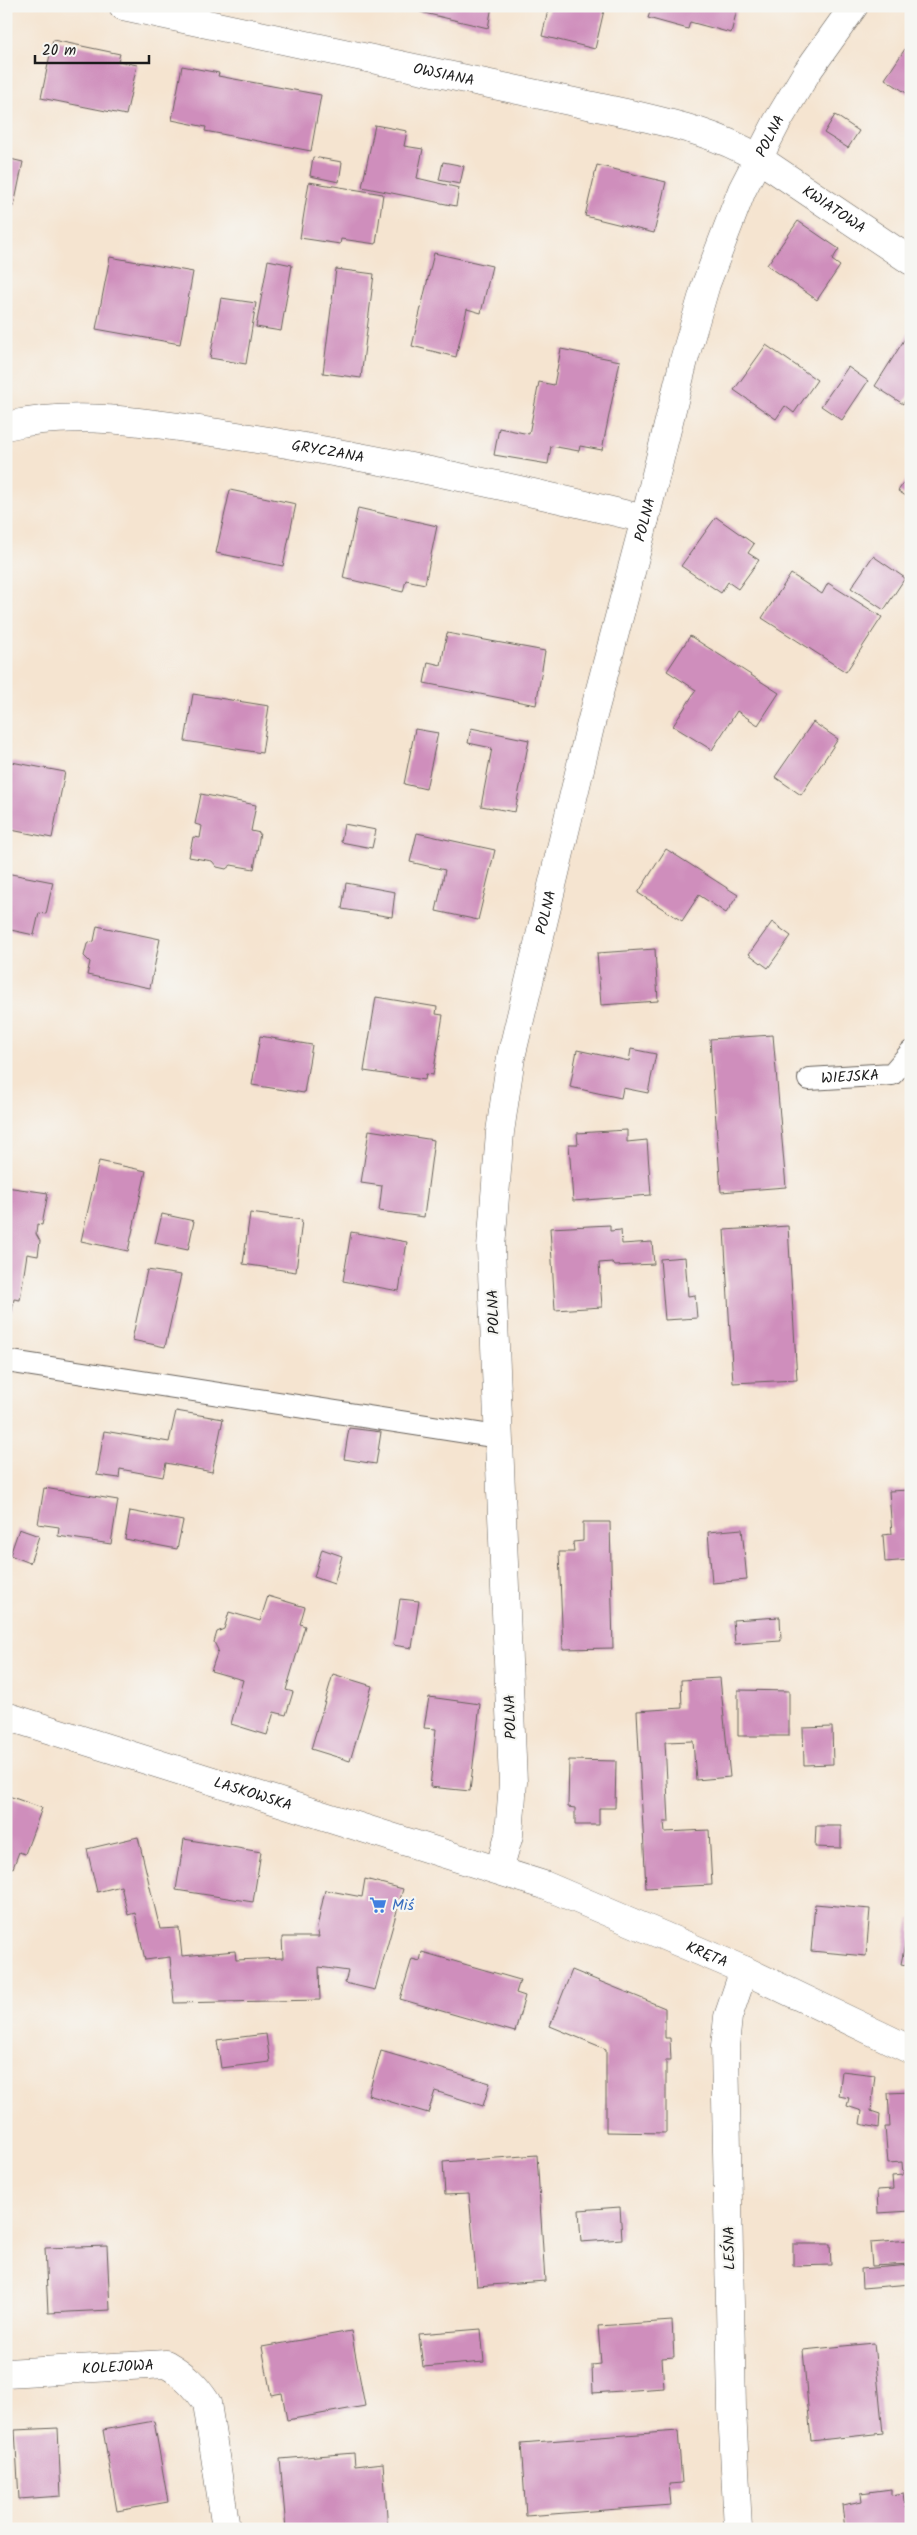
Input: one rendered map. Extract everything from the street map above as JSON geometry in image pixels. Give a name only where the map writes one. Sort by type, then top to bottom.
[{"type":"street","name":"OWSIANA","points":[[123,6],[635,114],[708,135],[742,148],[758,158]]},
{"type":"street","name":"POLNA","points":[[499,1870],[509,1835],[513,1782],[491,1248],[498,1150],[505,1096],[520,1015],[574,790],[694,322],[728,224],[758,158],[807,72],[854,6]]},
{"type":"street","name":"KWIATOWA","points":[[758,158],[911,261]]},
{"type":"street","name":"GRYCZANA","points":[[6,426],[25,421],[67,419],[197,430],[324,450],[645,519]]},
{"type":"street","name":"LASKOWSKA","points":[[6,1716],[499,1870]]},
{"type":"street","name":"KRĘTA","points":[[499,1870],[584,1901],[744,1970],[911,2050]]},
{"type":"street","name":"LEŚNA","points":[[738,2529],[732,2409],[725,2047],[730,2008],[744,1970]]},
{"type":"street","name":"KOLEJOWA","points":[[6,2373],[166,2364],[186,2375],[206,2403],[226,2529]]},
{"type":"lane","name":"WIEJSKA","points":[[809,1080],[892,1074],[911,1052]]},
{"type":"lane","points":[[6,1361],[498,1437]]},
{"type":"building","points":[[421,6],[492,6],[488,28],[420,12]]},
{"type":"building","points":[[549,6],[605,6],[595,49],[542,36]]},
{"type":"building","points":[[652,6],[738,6],[731,33],[690,22],[688,29],[648,18]]},
{"type":"building","points":[[53,40],[120,54],[118,61],[137,65],[126,115],[41,98]]},
{"type":"building","points":[[911,40],[911,96],[885,79]]},
{"type":"building","points":[[182,66],[219,73],[218,76],[321,95],[311,151],[205,131],[206,127],[172,120]]},
{"type":"building","points":[[835,115],[859,131],[848,148],[824,133]]},
{"type":"building","points":[[375,125],[407,131],[404,146],[423,149],[417,178],[459,188],[456,206],[362,187]]},
{"type":"building","points":[[313,157],[342,162],[339,182],[310,176]]},
{"type":"building","points":[[6,158],[23,162],[14,206],[6,204]]},
{"type":"building","points":[[443,162],[464,166],[460,184],[439,180]]},
{"type":"building","points":[[597,165],[666,182],[654,233],[585,216]]},
{"type":"building","points":[[309,182],[383,194],[376,244],[341,239],[340,244],[300,238]]},
{"type":"building","points":[[798,221],[839,249],[832,260],[840,266],[817,300],[767,265]]},
{"type":"building","points":[[434,253],[492,266],[481,313],[467,309],[456,357],[412,346]]},
{"type":"building","points":[[110,257],[193,272],[180,344],[96,329]]},
{"type":"building","points":[[268,260],[292,265],[281,331],[256,327]]},
{"type":"building","points":[[336,269],[374,274],[361,378],[323,373]]},
{"type":"building","points":[[221,298],[256,303],[246,364],[210,358]]},
{"type":"building","points":[[911,329],[911,391],[903,404],[875,386]]},
{"type":"building","points":[[766,345],[817,380],[794,413],[785,406],[776,419],[734,390]]},
{"type":"building","points":[[561,349],[620,361],[602,450],[580,446],[579,451],[551,446],[548,464],[494,455],[499,428],[529,434],[539,382],[554,385]]},
{"type":"building","points":[[848,367],[868,381],[842,420],[821,406]]},
{"type":"building","points":[[911,472],[911,499],[898,491]]},
{"type":"building","points":[[230,490],[296,504],[283,566],[216,553]]},
{"type":"building","points":[[358,508],[437,526],[425,584],[406,580],[403,592],[343,578]]},
{"type":"building","points":[[716,517],[754,544],[748,553],[759,560],[738,589],[728,582],[721,593],[681,566]]},
{"type":"building","points":[[873,556],[905,578],[884,610],[851,588]]},
{"type":"building","points":[[791,574],[822,594],[828,583],[882,617],[846,672],[762,618]]},
{"type":"building","points":[[447,633],[545,651],[536,705],[424,683],[428,662],[441,665]]},
{"type":"building","points":[[690,636],[779,693],[758,725],[737,711],[712,750],[673,726],[696,690],[667,671]]},
{"type":"building","points":[[193,694],[269,706],[262,753],[185,741]]},
{"type":"building","points":[[813,722],[838,739],[801,795],[775,777]]},
{"type":"building","points":[[471,728],[529,740],[515,812],[481,806],[492,748],[468,743]]},
{"type":"building","points":[[415,729],[438,733],[426,789],[404,784]]},
{"type":"building","points":[[6,761],[65,772],[52,838],[6,829]]},
{"type":"building","points":[[201,794],[256,805],[251,831],[260,833],[254,869],[231,865],[226,869],[217,867],[212,861],[189,857],[193,837],[200,838],[202,826],[195,824]]},
{"type":"building","points":[[344,824],[376,830],[372,848],[341,842]]},
{"type":"building","points":[[417,833],[495,850],[478,920],[436,911],[445,870],[410,862]]},
{"type":"building","points":[[666,849],[738,895],[726,913],[699,895],[682,921],[638,893]]},
{"type":"building","points":[[6,873],[53,882],[46,914],[39,913],[34,935],[6,929]]},
{"type":"building","points":[[346,883],[395,892],[392,917],[342,909]]},
{"type":"building","points":[[772,922],[791,936],[768,968],[749,954]]},
{"type":"building","points":[[97,926],[160,939],[150,988],[87,975],[90,962],[84,956],[87,944],[94,941]]},
{"type":"building","points":[[655,949],[658,1001],[601,1005],[597,953]]},
{"type":"building","points":[[376,997],[437,1007],[436,1014],[443,1015],[433,1075],[426,1074],[425,1080],[364,1071]]},
{"type":"building","points":[[773,1035],[786,1187],[721,1192],[710,1039]]},
{"type":"building","points":[[260,1036],[312,1045],[304,1093],[252,1085]]},
{"type":"building","points":[[631,1049],[656,1054],[648,1093],[623,1088],[621,1098],[570,1087],[577,1050],[629,1061]]},
{"type":"building","points":[[369,1130],[434,1140],[424,1217],[379,1211],[382,1186],[361,1183]]},
{"type":"building","points":[[627,1130],[627,1142],[647,1140],[651,1195],[573,1201],[569,1144],[578,1144],[577,1133]]},
{"type":"building","points":[[99,1161],[146,1171],[128,1251],[81,1241]]},
{"type":"building","points":[[6,1187],[48,1193],[42,1225],[37,1224],[36,1234],[40,1241],[38,1256],[27,1254],[20,1300],[14,1299],[12,1311],[6,1311]]},
{"type":"building","points":[[250,1213],[302,1220],[296,1272],[243,1264]]},
{"type":"building","points":[[162,1214],[194,1221],[188,1250],[155,1243]]},
{"type":"building","points":[[610,1225],[610,1231],[621,1230],[622,1244],[652,1242],[654,1264],[615,1266],[612,1262],[599,1263],[602,1307],[555,1310],[550,1228]]},
{"type":"building","points":[[788,1226],[797,1380],[733,1383],[724,1230]]},
{"type":"building","points":[[351,1232],[407,1242],[399,1291],[343,1281]]},
{"type":"building","points":[[685,1257],[688,1296],[695,1295],[697,1318],[665,1320],[660,1259]]},
{"type":"building","points":[[147,1270],[181,1275],[165,1347],[132,1340]]},
{"type":"building","points":[[176,1411],[223,1419],[212,1472],[166,1463],[163,1477],[120,1469],[119,1478],[97,1475],[104,1431],[169,1442]]},
{"type":"building","points":[[349,1428],[381,1432],[376,1464],[344,1459]]},
{"type":"building","points":[[44,1488],[118,1500],[111,1544],[58,1536],[59,1527],[38,1524]]},
{"type":"building","points":[[911,1490],[911,1560],[885,1562],[883,1535],[892,1534],[889,1491]]},
{"type":"building","points":[[130,1511],[183,1521],[177,1549],[125,1539]]},
{"type":"building","points":[[583,1522],[610,1522],[613,1648],[563,1649],[559,1552],[574,1552],[573,1542],[583,1541]]},
{"type":"building","points":[[19,1529],[39,1536],[30,1563],[10,1555]]},
{"type":"building","points":[[742,1529],[747,1580],[712,1583],[708,1532]]},
{"type":"building","points":[[322,1549],[342,1556],[334,1584],[314,1577]]},
{"type":"building","points":[[268,1596],[305,1607],[300,1624],[305,1626],[286,1690],[293,1692],[286,1715],[274,1712],[267,1735],[231,1724],[243,1680],[211,1671],[218,1650],[214,1642],[217,1632],[224,1629],[229,1612],[260,1621]]},
{"type":"building","points":[[400,1599],[419,1601],[412,1648],[393,1645]]},
{"type":"building","points":[[780,1617],[781,1641],[735,1644],[733,1620]]},
{"type":"building","points":[[333,1674],[372,1686],[350,1761],[311,1749]]},
{"type":"building","points":[[720,1678],[730,1777],[696,1780],[693,1741],[665,1742],[669,1822],[664,1822],[665,1832],[709,1830],[712,1885],[646,1888],[637,1711],[682,1708],[681,1680]]},
{"type":"building","points":[[738,1690],[789,1691],[789,1736],[738,1736]]},
{"type":"building","points":[[429,1697],[480,1704],[470,1791],[430,1787],[436,1729],[424,1728]]},
{"type":"building","points":[[832,1727],[833,1764],[804,1765],[803,1728]]},
{"type":"building","points":[[569,1760],[616,1761],[615,1808],[599,1808],[599,1825],[575,1825],[575,1808],[568,1807]]},
{"type":"building","points":[[6,1795],[42,1808],[25,1854],[19,1852],[13,1868],[6,1866]]},
{"type":"building","points":[[816,1826],[841,1826],[841,1848],[815,1847]]},
{"type":"building","points":[[138,1837],[160,1929],[179,1928],[182,1956],[235,1951],[236,1960],[283,1958],[282,1937],[319,1937],[317,1927],[325,1890],[362,1897],[365,1879],[403,1889],[375,1990],[345,1983],[348,1971],[319,1967],[320,2000],[174,2003],[170,1957],[145,1960],[135,1913],[128,1915],[121,1886],[97,1892],[87,1849]]},
{"type":"building","points":[[184,1839],[261,1852],[253,1902],[176,1890]]},
{"type":"building","points":[[815,1904],[870,1909],[866,1956],[811,1951]]},
{"type":"building","points":[[911,1918],[911,1966],[901,1964]]},
{"type":"building","points":[[422,1952],[520,1980],[516,1993],[525,1996],[515,2032],[400,1999],[412,1959],[420,1961]]},
{"type":"building","points":[[572,1970],[665,2008],[665,2038],[670,2038],[671,2061],[666,2061],[666,2133],[606,2132],[606,2049],[550,2026]]},
{"type":"building","points":[[266,2034],[270,2062],[221,2068],[217,2040]]},
{"type":"building","points":[[381,2051],[490,2083],[483,2106],[435,2091],[428,2113],[368,2095]]},
{"type":"building","points":[[842,2071],[875,2075],[871,2111],[880,2114],[879,2128],[860,2124],[862,2111],[847,2106],[849,2098],[839,2096]]},
{"type":"building","points":[[911,2092],[911,2211],[878,2213],[877,2190],[893,2189],[892,2176],[903,2175],[902,2162],[888,2163],[885,2127],[890,2127],[888,2093]]},
{"type":"building","points":[[537,2155],[545,2281],[477,2286],[469,2194],[445,2195],[443,2162]]},
{"type":"building","points":[[620,2207],[622,2239],[581,2242],[579,2210]]},
{"type":"building","points":[[911,2240],[911,2264],[872,2266],[870,2243]]},
{"type":"building","points":[[793,2244],[830,2244],[831,2265],[793,2266]]},
{"type":"building","points":[[107,2246],[110,2310],[48,2313],[45,2248]]},
{"type":"building","points":[[911,2265],[911,2284],[862,2288],[861,2269]]},
{"type":"building","points":[[672,2321],[674,2357],[662,2358],[664,2388],[593,2393],[592,2365],[601,2364],[598,2326]]},
{"type":"building","points":[[481,2329],[484,2362],[423,2367],[419,2334]]},
{"type":"building","points":[[351,2331],[365,2406],[287,2420],[282,2393],[271,2395],[262,2347]]},
{"type":"building","points":[[874,2343],[883,2433],[811,2441],[803,2350]]},
{"type":"building","points":[[154,2421],[168,2502],[117,2511],[103,2430]]},
{"type":"building","points":[[58,2428],[61,2496],[19,2499],[15,2430]]},
{"type":"building","points":[[678,2431],[682,2483],[669,2484],[671,2505],[526,2516],[521,2443]]},
{"type":"building","points":[[354,2453],[355,2466],[383,2463],[388,2529],[286,2529],[280,2459]]},
{"type":"building","points":[[891,2489],[891,2495],[904,2493],[909,2529],[845,2529],[842,2505],[862,2501],[861,2493]]},
{"type":"place","name":"Miś","points":[[378,1905]]}]
